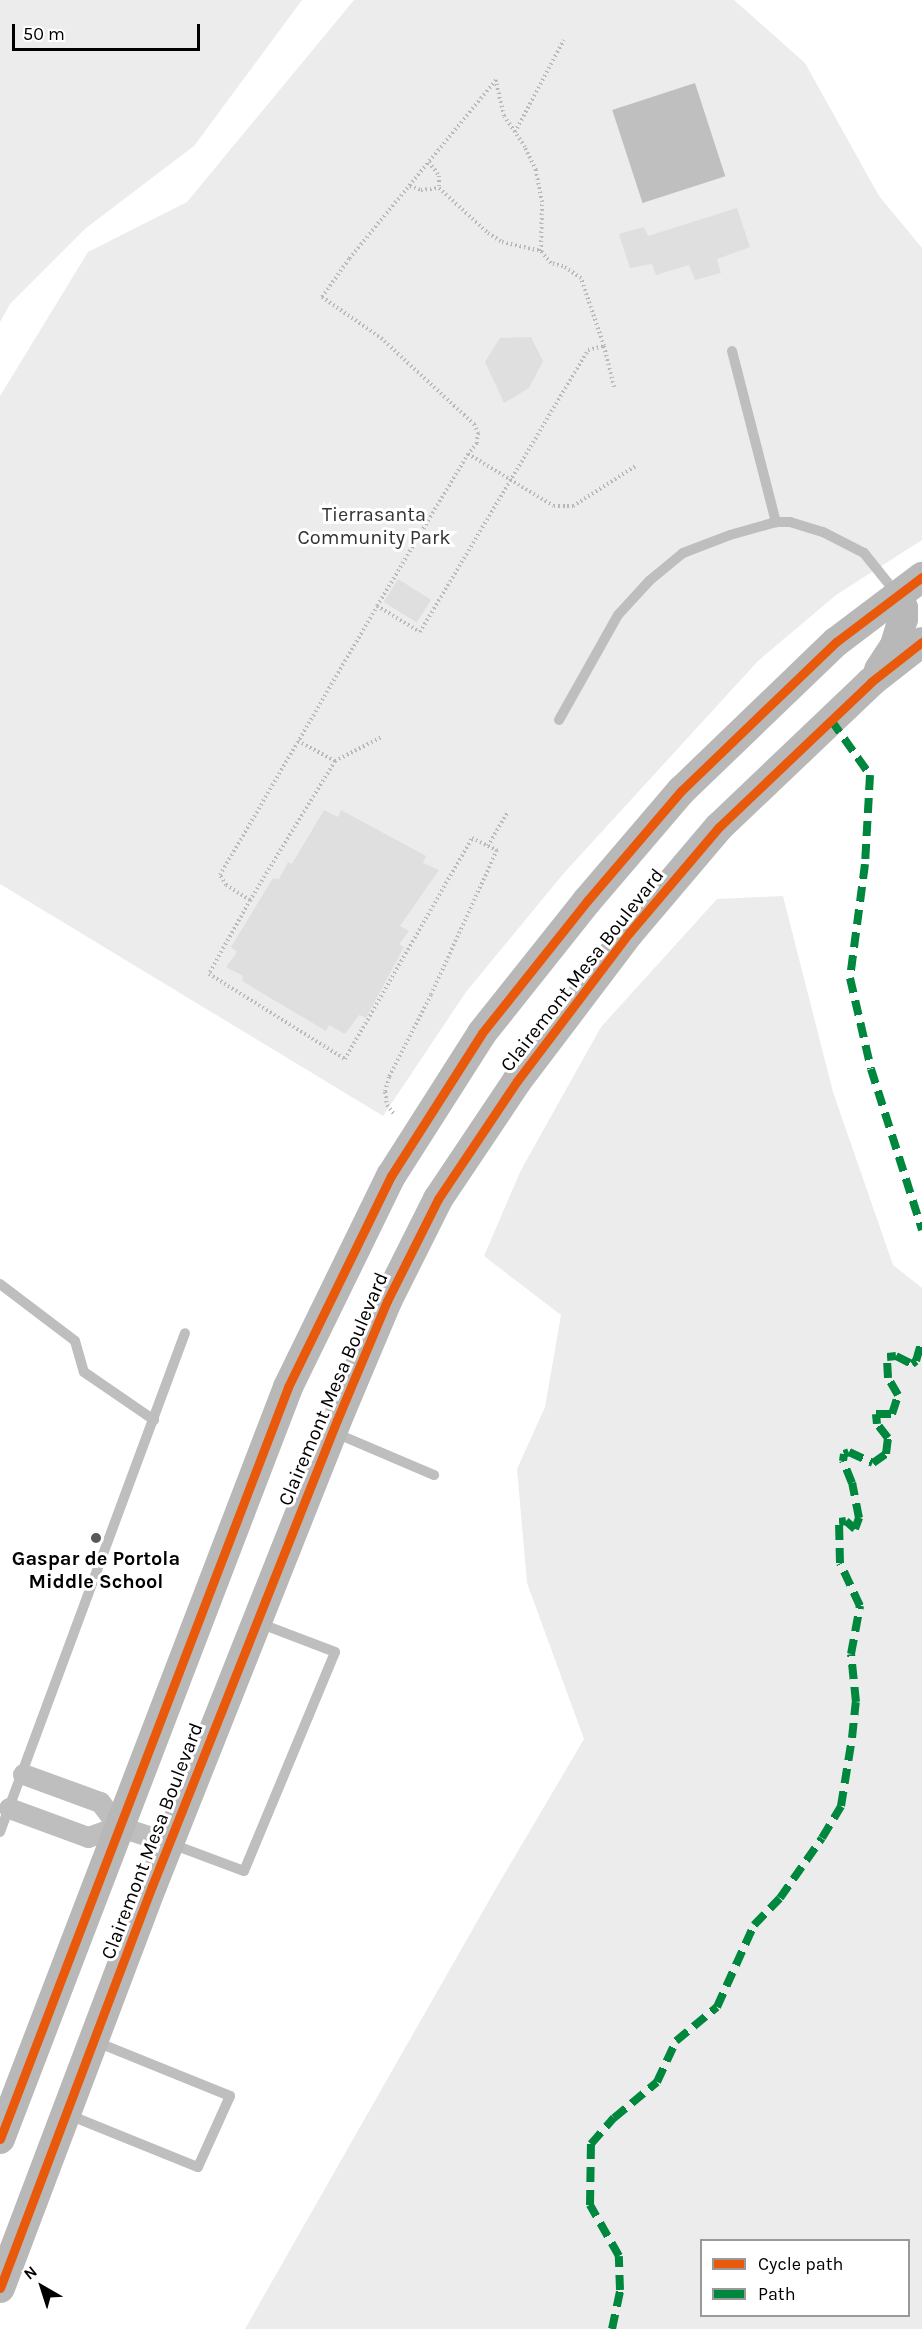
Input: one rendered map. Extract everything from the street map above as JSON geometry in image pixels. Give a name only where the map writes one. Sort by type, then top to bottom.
[{"type":"main road","name":"Clairemont Mesa Boulevard","points":[[0,2139],[288,1387],[391,1176],[482,1033],[681,791],[836,642],[922,577]]},
{"type":"main road","points":[[871,682],[896,645],[903,608],[898,595]]},
{"type":"main road","name":"Clairemont Mesa Boulevard","points":[[0,2288],[169,1843],[256,1623],[387,1301],[438,1199],[517,1081],[629,933],[719,827],[871,682],[922,642]]},
{"type":"street","points":[[23,1774],[100,1802],[118,1826],[169,1843]]},
{"type":"street","points":[[9,1808],[88,1837],[118,1826]]},
{"type":"lane","points":[[732,351],[776,522]]},
{"type":"lane","points":[[559,720],[618,615],[650,580],[683,553],[730,534],[776,522],[790,522],[823,532],[864,553],[898,595]]},
{"type":"lane","points":[[0,1284],[75,1341],[84,1372],[154,1420]]},
{"type":"lane","points":[[0,1832],[185,1333]]},
{"type":"lane","points":[[333,1432],[434,1475]]},
{"type":"lane","points":[[169,1843],[244,1871],[335,1652],[256,1623]]},
{"type":"lane","points":[[66,2114],[198,2167],[230,2096],[94,2041]]},
{"type":"path","points":[[515,133],[564,39]]},
{"type":"path","points":[[250,900],[226,885],[220,875],[377,606],[468,454],[477,443],[478,433],[474,424],[381,338],[321,297],[496,80],[504,116],[536,170],[542,202],[541,251]]},
{"type":"path","points":[[429,162],[439,176],[439,188],[488,233],[502,242],[541,251],[551,263],[563,266],[581,278],[604,346],[614,387]]},
{"type":"path","points":[[410,186],[421,190],[439,188]]},
{"type":"path","points":[[377,606],[420,632],[588,350],[604,346]]},
{"type":"path","points":[[468,454],[554,506],[573,506],[637,465]]},
{"type":"path","points":[[382,737],[335,761],[250,900],[209,974],[345,1059],[472,838],[497,850],[431,995],[389,1077],[386,1099],[387,1105],[394,1114]]},
{"type":"path","points":[[298,741],[335,761]]},
{"type":"path","points":[[488,846],[508,812]]},
{"type":"green space","points":[[0,0],[302,0],[194,146],[86,228],[10,304],[0,322]]},
{"type":"green space","name":"Tierrasanta Community Park","points":[[354,0],[734,0],[805,63],[879,196],[922,248],[922,540],[836,595],[758,661],[564,873],[466,992],[383,1116],[0,884],[0,396],[88,252],[187,202]]},
{"type":"green space","points":[[783,896],[833,1092],[893,1265],[922,1288],[922,2329],[245,2329],[495,1890],[584,1739],[527,1583],[517,1469],[545,1407],[561,1315],[484,1256],[521,1170],[601,1027],[717,899]]},
{"type":"shaded area","points":[[695,83],[725,176],[643,203],[612,110]]},
{"type":"building","points":[[737,208],[750,247],[717,259],[721,273],[695,280],[689,265],[656,275],[652,264],[630,268],[619,234],[644,227],[648,236]]},
{"type":"building","points":[[531,337],[543,361],[529,388],[504,403],[485,362],[500,338]]},
{"type":"building","points":[[398,579],[431,600],[417,623],[384,602]]},
{"type":"building","points":[[324,810],[338,817],[341,810],[426,856],[423,863],[439,870],[400,926],[409,931],[399,944],[404,947],[366,1018],[359,1015],[345,1034],[329,1025],[326,1031],[242,981],[243,976],[226,967],[237,952],[231,947],[273,878],[279,879],[288,862],[292,864]]},
{"type":"marked path","points":[[831,720],[870,775],[865,864],[850,978],[871,1069],[922,1230]]},
{"type":"marked path","points":[[612,2329],[620,2290],[619,2256],[590,2205],[591,2144],[614,2118],[657,2082],[676,2041],[717,2007],[754,1925],[780,1898],[822,1838],[841,1806],[856,1702],[851,1654],[860,1606],[840,1563],[839,1522],[846,1521],[855,1529],[859,1518],[852,1483],[843,1461],[844,1454],[849,1452],[873,1463],[886,1454],[888,1438],[877,1424],[876,1414],[892,1414],[898,1395],[888,1378],[887,1357],[896,1356],[912,1364],[916,1361],[922,1340]]},
{"type":"cycle path","points":[[0,2139],[288,1387],[391,1176],[482,1033],[587,901],[681,791],[836,642],[922,577]]},
{"type":"cycle path","points":[[0,2288],[152,1886],[337,1420],[387,1301],[438,1199],[517,1081],[629,933],[719,827],[871,682],[922,642]]},
{"type":"place","name":"Gaspar de Portola Middle School","points":[[96,1538]]}]
